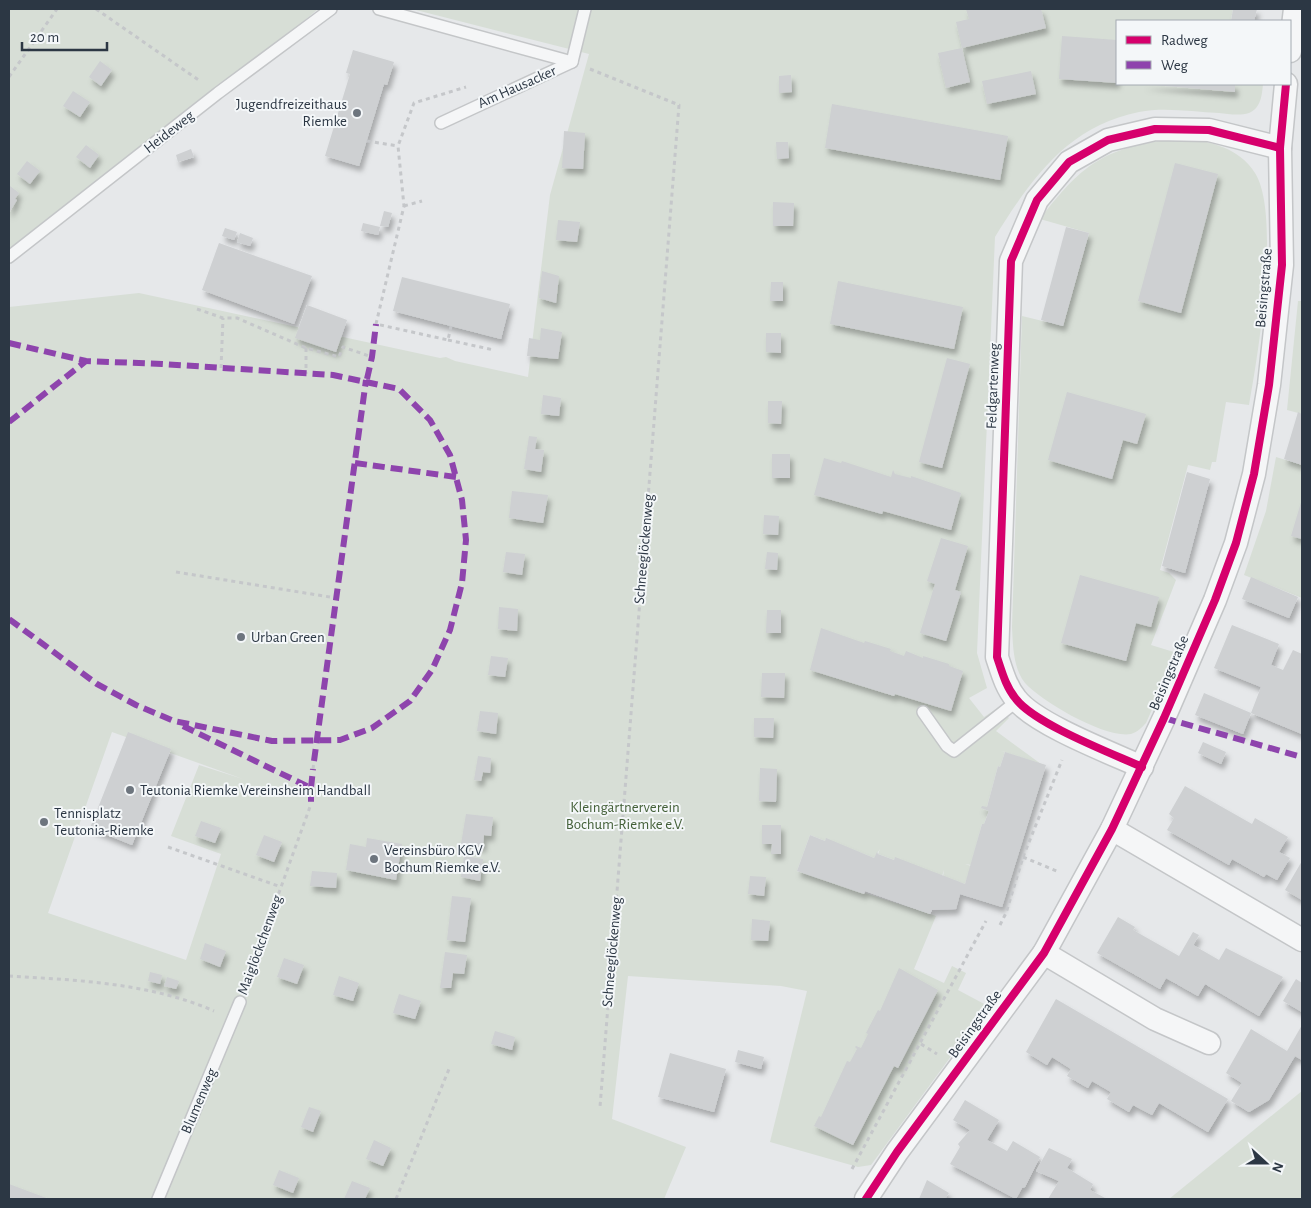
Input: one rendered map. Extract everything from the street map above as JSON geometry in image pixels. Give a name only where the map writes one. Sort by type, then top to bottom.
[{"type":"street","points":[[1291,43],[1295,9]]},
{"type":"street","name":"Beisingstraße","points":[[866,1199],[897,1152],[1044,953],[1112,829],[1142,767],[1215,600],[1236,543],[1254,474],[1268,385],[1282,265],[1280,148],[1293,108],[1286,85]]},
{"type":"street","name":"Feldgartenweg","points":[[1142,767],[1071,736],[1017,702],[1007,686],[997,657],[1011,261],[1037,200],[1069,162],[1108,140],[1155,129],[1209,130],[1280,148]]},
{"type":"street","points":[[1112,829],[1302,940]]},
{"type":"street","points":[[1044,953],[1155,1019],[1209,1043]]},
{"type":"lane","name":"Heideweg","points":[[9,257],[218,93],[331,9]]},
{"type":"lane","points":[[380,9],[572,62]]},
{"type":"lane","name":"Am Hausacker","points":[[441,123],[529,80],[572,62],[585,9]]},
{"type":"lane","points":[[923,712],[947,746],[954,751],[1017,702]]},
{"type":"lane","name":"Blumenweg","points":[[158,1199],[240,1002]]},
{"type":"path","points":[[9,77],[57,9]]},
{"type":"path","points":[[96,9],[218,93]]},
{"type":"path","points":[[367,140],[398,146],[404,206],[376,324],[494,350]]},
{"type":"path","points":[[404,206],[422,201]]},
{"type":"path","points":[[197,309],[223,318],[237,318],[306,348],[339,357],[343,347],[372,357]]},
{"type":"path","points":[[221,368],[223,318]]},
{"type":"path","points":[[448,340],[451,326]]},
{"type":"path","points":[[306,348],[306,374]]},
{"type":"path","points":[[176,572],[336,598]]},
{"type":"path","points":[[1000,925],[1006,913],[1023,857],[1071,736]]},
{"type":"path","points":[[313,768],[314,761]]},
{"type":"path","points":[[1023,857],[1083,882]]},
{"type":"path","points":[[848,1177],[986,921]]},
{"type":"path","points":[[9,976],[95,981],[194,1003],[233,1020]]},
{"type":"path","points":[[396,1199],[448,1069]]},
{"type":"green space","points":[[9,9],[318,9],[218,93],[9,258]]},
{"type":"green space","name":"Kleingärtnerverein Bochum-Riemke e.V.","points":[[412,9],[1233,9],[1231,20],[1116,20],[1116,85],[1263,85],[1258,105],[1253,111],[1238,115],[1179,110],[1139,112],[1114,119],[1092,129],[1072,142],[1054,158],[1023,195],[995,237],[977,653],[987,688],[969,698],[984,717],[999,707],[1009,718],[996,731],[1041,764],[1005,752],[1000,767],[998,766],[987,807],[982,808],[989,811],[984,824],[982,824],[971,865],[965,864],[971,866],[965,884],[943,877],[944,870],[942,876],[895,858],[894,860],[878,854],[880,849],[874,858],[826,839],[825,841],[810,835],[797,871],[936,916],[914,969],[944,983],[952,966],[966,973],[958,990],[988,1006],[871,1165],[858,1167],[770,1142],[807,991],[781,986],[628,976],[612,1119],[686,1147],[664,1199],[9,1199],[9,307],[139,293],[440,358],[446,357],[455,361],[528,377],[550,195],[589,54]],"holes":[[[112,732],[243,779],[199,765],[171,836],[221,854],[186,960],[48,913]]]},
{"type":"green space","points":[[1183,138],[1223,147],[1241,157],[1255,173],[1263,193],[1266,220],[1267,252],[1262,321],[1249,405],[1226,402],[1216,462],[1212,462],[1210,470],[1188,465],[1160,570],[1169,573],[1176,580],[1151,645],[1177,653],[1146,723],[1131,734],[1120,734],[1106,731],[1075,718],[1045,700],[1025,683],[1016,663],[1012,627],[1022,316],[1063,326],[1089,233],[1040,219],[1071,182],[1100,159],[1116,152],[1135,146]]},
{"type":"green space","points":[[1298,301],[1302,301],[1302,414],[1287,410]]},
{"type":"green space","points":[[1276,457],[1302,465],[1302,598],[1244,575],[1266,511]]},
{"type":"green space","points":[[1302,1091],[1302,1198],[1169,1199]]},
{"type":"building","points":[[966,9],[1041,9],[1046,28],[962,48],[956,22],[969,19]]},
{"type":"building","points":[[1233,9],[1257,9],[1254,20],[1231,20]]},
{"type":"building","points":[[1062,36],[1116,40],[1116,83],[1059,79]]},
{"type":"building","points":[[962,48],[970,82],[946,88],[938,53]]},
{"type":"building","name":"Jugendfreizeithaus Riemke","points":[[353,50],[394,62],[387,85],[384,84],[359,166],[325,156],[350,74],[346,73]]},
{"type":"building","points":[[100,61],[112,70],[101,86],[89,77]]},
{"type":"building","points":[[1031,71],[1036,94],[987,104],[982,81]]},
{"type":"building","points":[[791,75],[792,92],[779,93],[779,76]]},
{"type":"building","points":[[1154,85],[1235,85],[1235,92]]},
{"type":"building","points":[[73,91],[90,102],[80,117],[63,106]]},
{"type":"building","points":[[832,104],[1008,136],[1000,180],[825,148]]},
{"type":"building","points":[[564,131],[585,133],[583,169],[562,168]]},
{"type":"building","points":[[776,142],[788,142],[789,158],[777,159]]},
{"type":"building","points":[[86,145],[99,155],[90,168],[76,157]]},
{"type":"building","points":[[191,149],[194,157],[178,162],[176,155]]},
{"type":"building","points":[[27,161],[40,171],[30,184],[17,174]]},
{"type":"building","points":[[1175,163],[1218,174],[1181,313],[1138,301]]},
{"type":"building","points":[[10,186],[19,193],[9,213]]},
{"type":"building","points":[[773,202],[794,203],[793,226],[773,226]]},
{"type":"building","points":[[384,211],[392,213],[388,227],[380,226]]},
{"type":"building","points":[[558,220],[580,222],[577,242],[556,240]]},
{"type":"building","points":[[363,223],[380,227],[378,235],[361,231]]},
{"type":"building","points":[[1066,227],[1089,233],[1063,326],[1041,320]]},
{"type":"building","points":[[225,228],[237,232],[234,240],[222,236]]},
{"type":"building","points":[[240,233],[253,238],[250,246],[237,242]]},
{"type":"building","points":[[219,243],[312,276],[294,324],[202,290]]},
{"type":"building","points":[[542,271],[559,276],[556,303],[539,298]]},
{"type":"building","points":[[402,277],[510,304],[501,339],[393,311]]},
{"type":"building","points":[[838,281],[963,307],[954,349],[830,324]]},
{"type":"building","points":[[771,282],[783,282],[783,301],[770,301]]},
{"type":"building","points":[[307,305],[347,320],[336,352],[295,338]]},
{"type":"building","points":[[541,328],[562,332],[558,359],[527,356],[529,338],[540,340]]},
{"type":"building","points":[[766,333],[781,333],[781,353],[766,352]]},
{"type":"building","points":[[947,358],[970,364],[942,468],[919,462]]},
{"type":"building","points":[[1067,392],[1146,414],[1137,444],[1123,440],[1112,479],[1048,460]]},
{"type":"building","points":[[543,395],[561,398],[559,416],[541,414]]},
{"type":"building","points":[[768,401],[782,401],[781,424],[768,423]]},
{"type":"building","points":[[1298,412],[1302,414],[1302,465],[1284,459]]},
{"type":"building","points":[[529,436],[537,437],[535,449],[544,450],[541,472],[524,469]]},
{"type":"building","points":[[772,454],[790,454],[790,478],[772,478]]},
{"type":"building","points":[[824,458],[841,463],[842,461],[891,477],[893,470],[895,474],[911,478],[911,476],[961,493],[951,530],[883,511],[882,514],[814,495]]},
{"type":"building","points":[[1187,472],[1210,479],[1185,573],[1162,566]]},
{"type":"building","points":[[512,491],[548,495],[543,523],[509,518]]},
{"type":"building","points":[[1302,499],[1302,539],[1291,536]]},
{"type":"building","points":[[764,515],[779,516],[778,535],[763,534]]},
{"type":"building","points":[[941,538],[968,546],[955,590],[961,592],[946,641],[920,633],[935,584],[927,581]]},
{"type":"building","points":[[506,552],[525,554],[522,575],[503,572]]},
{"type":"building","points":[[767,552],[778,553],[777,570],[765,569]]},
{"type":"building","points":[[1080,575],[1159,597],[1151,627],[1136,623],[1126,661],[1061,643]]},
{"type":"building","points":[[1251,577],[1298,597],[1289,618],[1242,599]]},
{"type":"building","points":[[499,607],[518,609],[517,631],[498,629]]},
{"type":"building","points":[[767,610],[781,610],[781,633],[766,633]]},
{"type":"building","points":[[1232,625],[1279,644],[1271,665],[1283,670],[1293,650],[1302,654],[1302,734],[1251,713],[1261,687],[1214,668]]},
{"type":"building","points":[[821,628],[864,643],[865,641],[891,649],[890,651],[904,656],[906,651],[923,658],[923,656],[949,664],[949,666],[963,671],[951,711],[895,694],[894,696],[810,670]]},
{"type":"building","points":[[491,656],[508,658],[505,677],[488,675]]},
{"type":"building","points":[[762,673],[785,673],[784,698],[761,697]]},
{"type":"building","points":[[1204,693],[1251,713],[1243,734],[1195,715]]},
{"type":"building","points":[[480,711],[498,713],[496,734],[477,731]]},
{"type":"building","points":[[754,718],[774,718],[773,738],[754,737]]},
{"type":"building","name":"Teutonia Riemke Vereinsheim Handball","points":[[128,732],[171,749],[132,845],[90,828]]},
{"type":"building","points":[[1203,742],[1226,752],[1221,764],[1198,753]]},
{"type":"building","points":[[1005,752],[1046,765],[1002,907],[960,894],[956,909],[932,910],[930,914],[865,891],[864,894],[797,871],[810,835],[825,841],[826,838],[874,858],[877,852],[894,860],[895,857],[965,884],[982,824],[984,824],[989,811],[981,808],[982,806],[987,807],[998,766],[1000,767]]},
{"type":"building","points":[[478,756],[491,758],[490,773],[483,772],[481,781],[474,780]]},
{"type":"building","points":[[760,768],[777,769],[776,802],[759,801]]},
{"type":"building","points":[[1185,786],[1252,824],[1255,818],[1288,837],[1279,852],[1290,858],[1277,880],[1266,874],[1264,877],[1232,859],[1229,865],[1167,830],[1174,818],[1169,814]]},
{"type":"building","points":[[466,814],[493,817],[491,836],[484,835],[483,847],[461,844]]},
{"type":"building","points":[[201,821],[221,828],[215,843],[195,836]]},
{"type":"building","points":[[762,825],[781,825],[781,854],[771,854],[772,844],[762,844]]},
{"type":"building","points":[[264,835],[282,842],[274,862],[256,855]]},
{"type":"building","name":"Vereinsbüro KGV Bochum Riemke e.V.","points":[[367,838],[402,844],[396,880],[346,870],[350,844],[366,847]]},
{"type":"building","points":[[464,856],[483,859],[480,881],[461,877]]},
{"type":"building","points":[[1302,861],[1302,900],[1285,890]]},
{"type":"building","points":[[312,871],[337,873],[336,888],[310,886]]},
{"type":"building","points":[[750,876],[766,877],[764,896],[748,894]]},
{"type":"building","points":[[452,896],[471,898],[465,942],[447,940]]},
{"type":"building","points":[[1118,917],[1135,927],[1133,930],[1179,956],[1193,932],[1199,935],[1193,945],[1219,960],[1226,948],[1283,977],[1259,1016],[1205,984],[1198,996],[1166,978],[1160,989],[1097,953]]},
{"type":"building","points":[[752,919],[770,921],[768,941],[751,940]]},
{"type":"building","points":[[205,943],[226,951],[220,967],[200,959]]},
{"type":"building","points":[[445,952],[467,955],[464,974],[453,973],[451,988],[440,988]]},
{"type":"building","points":[[284,958],[304,965],[297,984],[277,977]]},
{"type":"building","points":[[899,968],[938,990],[898,1068],[894,1066],[853,1145],[814,1126],[819,1116],[821,1117],[847,1061],[850,1062],[857,1049],[855,1047],[861,1048],[868,1034],[866,1033],[878,1010],[880,1011]]},
{"type":"building","points":[[150,972],[162,975],[160,984],[148,981]]},
{"type":"building","points":[[339,976],[359,983],[353,1001],[333,995]]},
{"type":"building","points":[[167,977],[179,981],[176,989],[164,986]]},
{"type":"building","points":[[1296,979],[1302,983],[1302,1012],[1283,1001]]},
{"type":"building","points":[[399,994],[421,1001],[415,1019],[393,1013]]},
{"type":"building","points":[[1056,999],[1228,1099],[1208,1132],[1159,1103],[1152,1115],[1133,1105],[1129,1112],[1107,1099],[1111,1092],[1092,1081],[1088,1088],[1067,1076],[1071,1069],[1052,1057],[1047,1065],[1026,1052]]},
{"type":"building","points":[[1302,1025],[1302,1060],[1295,1056],[1269,1100],[1249,1112],[1231,1101],[1242,1083],[1226,1073],[1251,1029],[1287,1051]]},
{"type":"building","points":[[495,1031],[515,1037],[512,1050],[491,1044]]},
{"type":"building","points":[[738,1050],[764,1057],[761,1069],[735,1062]]},
{"type":"building","points":[[670,1053],[726,1069],[714,1112],[658,1097]]},
{"type":"building","points":[[965,1100],[999,1120],[987,1140],[1007,1151],[1013,1141],[1040,1157],[1025,1187],[1022,1188],[1016,1199],[950,1164],[960,1147],[958,1144],[970,1130],[953,1120]]},
{"type":"building","points":[[309,1107],[321,1111],[313,1132],[301,1127]]},
{"type":"building","points":[[374,1140],[391,1148],[383,1166],[366,1159]]},
{"type":"building","points":[[1049,1148],[1072,1159],[1067,1168],[1093,1184],[1090,1190],[1107,1199],[1048,1199],[1059,1181],[1036,1171]]},
{"type":"building","points":[[279,1170],[299,1178],[293,1193],[273,1185]]},
{"type":"building","points":[[927,1180],[949,1193],[945,1199],[919,1199]]},
{"type":"building","points":[[352,1181],[370,1188],[365,1199],[344,1199]]},
{"type":"building","points":[[9,1184],[49,1199],[9,1199]]},
{"type":"marked path","points":[[367,379],[376,324]]},
{"type":"marked path","points":[[9,343],[86,361],[333,375],[399,389],[430,420],[450,455],[462,500],[466,540],[462,583],[450,630],[432,670],[410,701],[372,728],[340,740],[272,741],[174,721],[136,705],[97,684],[9,619]]},
{"type":"marked path","points":[[9,422],[86,361]]},
{"type":"marked path","points":[[314,761],[366,380]]},
{"type":"marked path","points":[[355,463],[456,477]]},
{"type":"marked path","points":[[1164,718],[1302,757]]},
{"type":"marked path","points":[[183,726],[311,788],[311,804]]},
{"type":"marked path","points":[[311,788],[313,769]]},
{"type":"cycle path","points":[[866,1199],[897,1152],[1044,953],[1112,829],[1164,718],[1215,600],[1236,543],[1254,474],[1269,385],[1282,265],[1280,148],[1286,85]]},
{"type":"cycle path","points":[[1142,767],[1074,737],[1026,709],[1016,699],[1010,689],[997,657],[1011,261],[1037,200],[1069,162],[1108,140],[1155,129],[1209,130],[1280,148]]},
{"type":"place","name":"Jugendfreizeithaus Riemke","points":[[357,113]]},
{"type":"place","name":"Urban Green","points":[[241,637]]},
{"type":"place","name":"Teutonia Riemke Vereinsheim Handball","points":[[130,790]]},
{"type":"place","name":"Tennisplatz Teutonia-Riemke","points":[[44,822]]},
{"type":"place","name":"Vereinsbüro KGV Bochum Riemke e.V.","points":[[374,859]]}]
